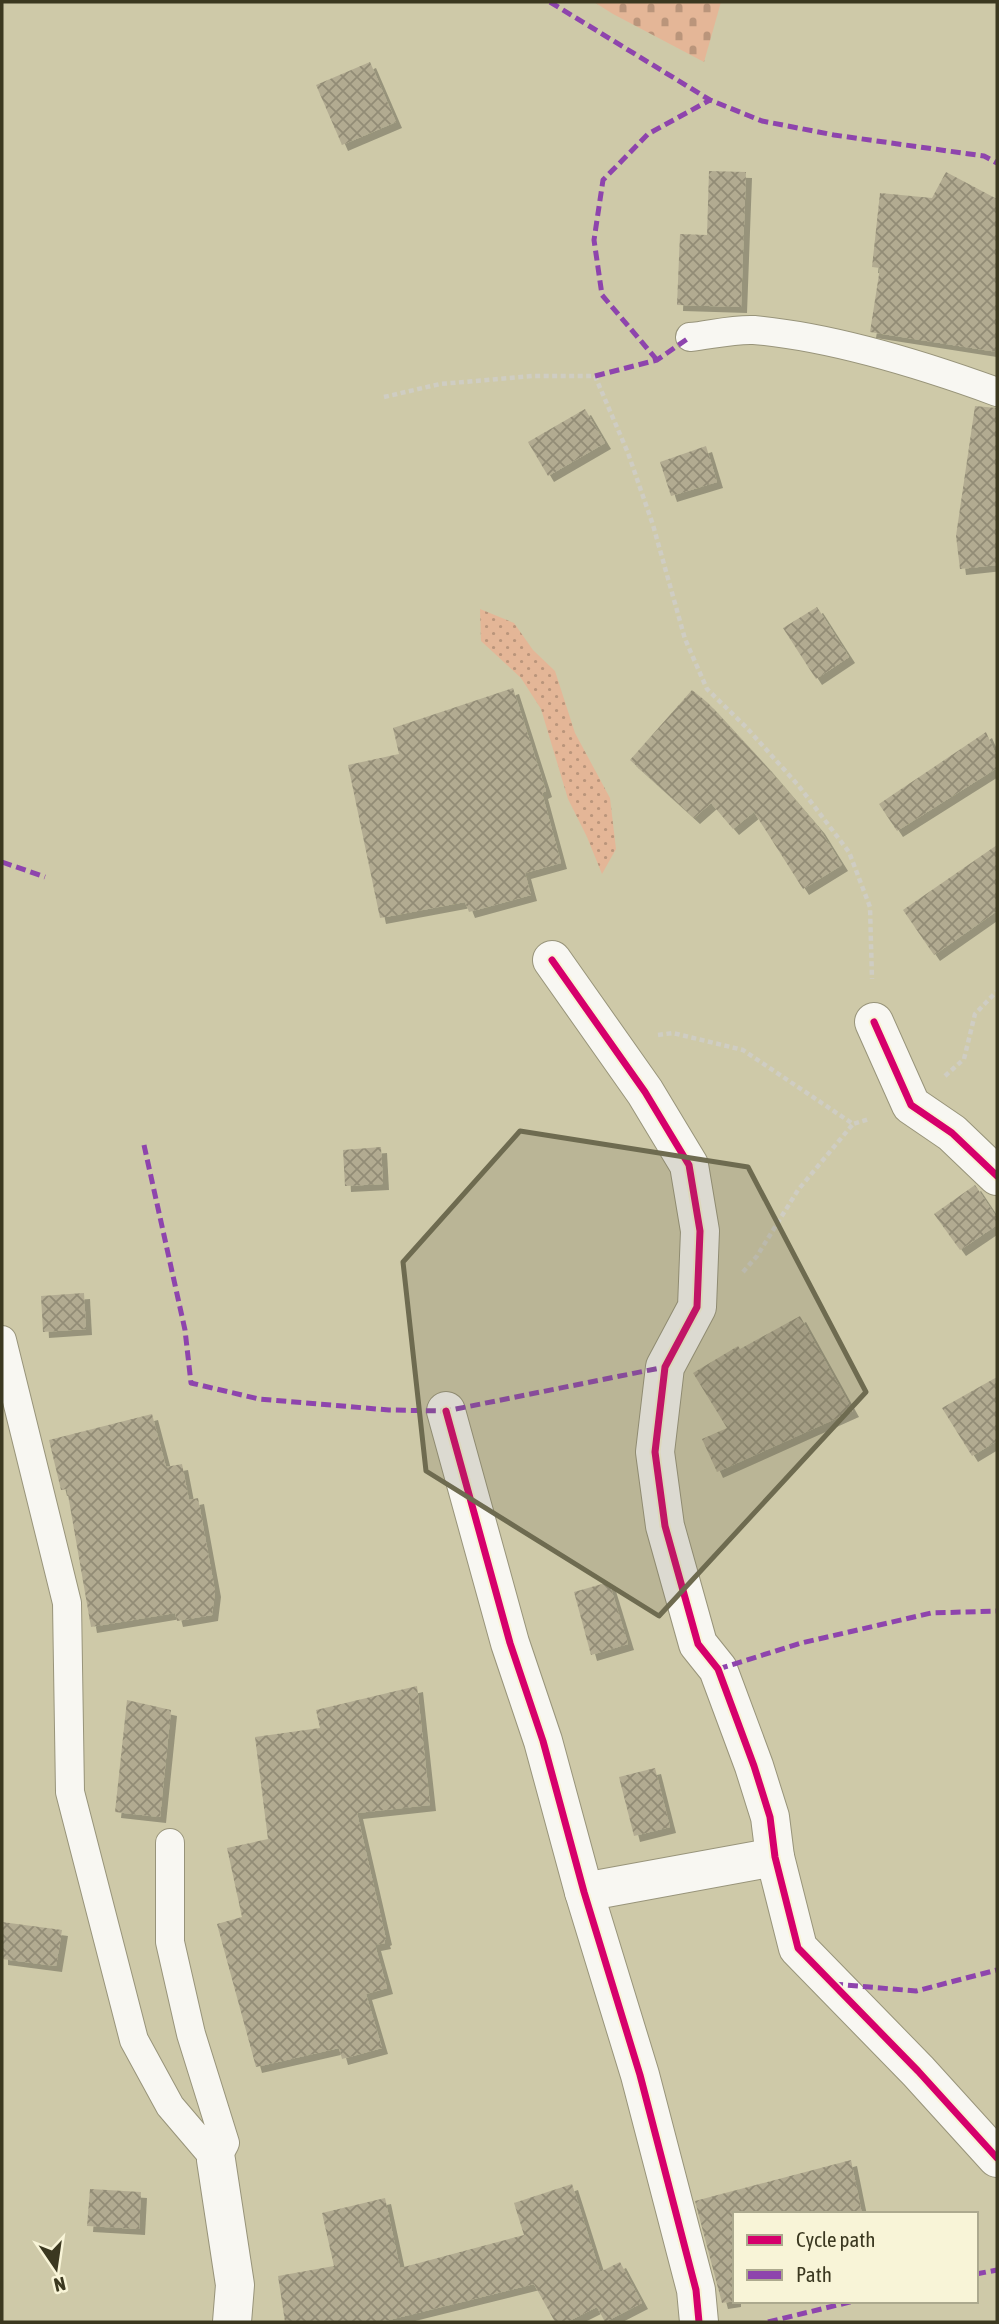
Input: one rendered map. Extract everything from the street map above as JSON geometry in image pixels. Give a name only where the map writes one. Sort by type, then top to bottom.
[{"type":"street","points":[[552,960],[645,1092],[689,1165],[700,1231],[697,1307],[665,1367],[655,1452],[665,1526],[698,1644],[718,1669],[754,1766],[770,1817],[775,1857],[798,1948],[918,2071],[997,2158]]},
{"type":"street","points":[[874,1022],[911,1105],[952,1133],[997,1176]]},
{"type":"street","points":[[446,1411],[510,1643],[543,1741],[584,1892],[640,2075],[696,2290],[699,2322]]},
{"type":"street","points":[[584,1892],[775,1857]]},
{"type":"street","points":[[215,2160],[235,2285],[232,2322]]},
{"type":"lane","points":[[690,337],[751,330],[824,342],[933,369],[997,392]]},
{"type":"lane","points":[[2,1340],[66,1603],[70,1792],[134,2040],[170,2106],[215,2160],[225,2143],[191,2034],[170,1942],[170,1843]]},
{"type":"path","points":[[384,397],[440,384],[533,376],[596,376],[628,453],[653,525],[685,639],[707,689],[746,727],[798,785],[849,852],[870,907],[874,1022]]},
{"type":"path","points":[[697,1307],[724,1294],[757,1256],[798,1190],[853,1124],[911,1105],[964,1059],[975,1014],[997,991]]},
{"type":"path","points":[[609,1041],[673,1033],[743,1050],[853,1124]]},
{"type":"highlighted area","points":[[520,1131],[748,1167],[866,1392],[659,1616],[426,1471],[403,1262]]},
{"type":"green space","points":[[594,2],[721,2],[704,62]]},
{"type":"green space","points":[[480,609],[514,623],[533,650],[555,671],[575,733],[610,798],[616,849],[602,874],[568,799],[541,709],[521,678],[481,641]]},
{"type":"building","points":[[370,62],[396,122],[342,145],[316,85]]},
{"type":"building","points":[[709,171],[746,172],[741,307],[677,305],[680,234],[707,235]]},
{"type":"building","points":[[946,172],[997,199],[997,352],[870,332],[880,268],[872,267],[880,193],[932,198]]},
{"type":"building","points":[[975,406],[997,408],[997,565],[960,569],[956,536]]},
{"type":"building","points":[[585,409],[605,443],[548,476],[528,442]]},
{"type":"building","points":[[706,446],[717,482],[671,496],[660,462]]},
{"type":"building","points":[[817,607],[849,657],[816,679],[783,628]]},
{"type":"building","points":[[513,688],[546,791],[542,793],[561,863],[525,873],[531,895],[469,912],[465,902],[380,918],[348,765],[399,754],[393,728]]},
{"type":"building","points":[[692,690],[708,703],[766,766],[819,828],[842,865],[803,889],[754,812],[733,829],[711,803],[694,818],[630,760]]},
{"type":"building","points":[[986,732],[997,757],[997,768],[897,831],[879,804]]},
{"type":"building","points":[[997,845],[997,911],[934,955],[903,910]]},
{"type":"building","points":[[381,1147],[383,1184],[345,1186],[343,1150]]},
{"type":"building","points":[[975,1185],[997,1218],[997,1225],[960,1250],[934,1214]]},
{"type":"building","points":[[84,1293],[86,1329],[43,1332],[41,1296]]},
{"type":"building","points":[[800,1316],[853,1411],[717,1472],[702,1439],[727,1428],[693,1373],[738,1346],[740,1349]]},
{"type":"building","points":[[997,1377],[997,1441],[972,1456],[942,1408]]},
{"type":"building","points":[[152,1414],[166,1467],[182,1464],[189,1500],[198,1498],[215,1591],[212,1615],[177,1621],[175,1613],[91,1627],[67,1489],[61,1490],[49,1440]]},
{"type":"building","points":[[609,1582],[628,1644],[591,1655],[574,1592]]},
{"type":"building","points":[[417,1686],[430,1805],[357,1813],[386,1939],[385,1943],[375,1945],[387,1988],[366,1994],[382,2048],[342,2059],[339,2048],[256,2067],[217,1924],[242,1917],[227,1848],[268,1839],[255,1737],[320,1728],[316,1710]]},
{"type":"building","points":[[127,1700],[171,1710],[160,1817],[115,1812]]},
{"type":"building","points":[[655,1768],[670,1827],[634,1836],[619,1777]]},
{"type":"building","points":[[2,1922],[62,1930],[56,1966],[2,1959]]},
{"type":"building","points":[[851,2160],[862,2212],[733,2212],[733,2301],[722,2303],[695,2201]]},
{"type":"building","points":[[572,2184],[600,2272],[620,2262],[642,2303],[605,2322],[597,2307],[567,2322],[555,2322],[534,2284],[381,2322],[285,2322],[278,2276],[334,2266],[322,2213],[385,2198],[400,2268],[524,2235],[514,2203]]},
{"type":"building","points":[[90,2189],[141,2192],[139,2229],[87,2226]]},
{"type":"marked path","points":[[550,2],[710,100],[762,121],[834,135],[984,156],[997,163]]},
{"type":"marked path","points":[[657,360],[602,295],[594,240],[603,180],[648,134],[710,100]]},
{"type":"marked path","points":[[595,376],[657,360],[690,337]]},
{"type":"marked path","points":[[2,862],[45,877]]},
{"type":"marked path","points":[[144,1145],[185,1330],[191,1383],[259,1399],[389,1410],[446,1411],[665,1367]]},
{"type":"marked path","points":[[718,1669],[801,1643],[931,1613],[997,1611]]},
{"type":"marked path","points":[[833,1984],[916,1991],[997,1970]]},
{"type":"marked path","points":[[978,2274],[997,2270]]},
{"type":"marked path","points":[[768,2322],[846,2303]]},
{"type":"cycle path","points":[[552,960],[645,1092],[689,1165],[700,1231],[697,1307],[665,1367],[655,1452],[665,1526],[698,1644],[718,1669],[754,1766],[770,1817],[775,1857],[798,1948],[918,2071],[997,2158]]},
{"type":"cycle path","points":[[874,1022],[911,1105],[952,1133],[997,1176]]},
{"type":"cycle path","points":[[446,1411],[510,1643],[543,1741],[584,1892],[640,2075],[696,2290],[699,2322]]}]
